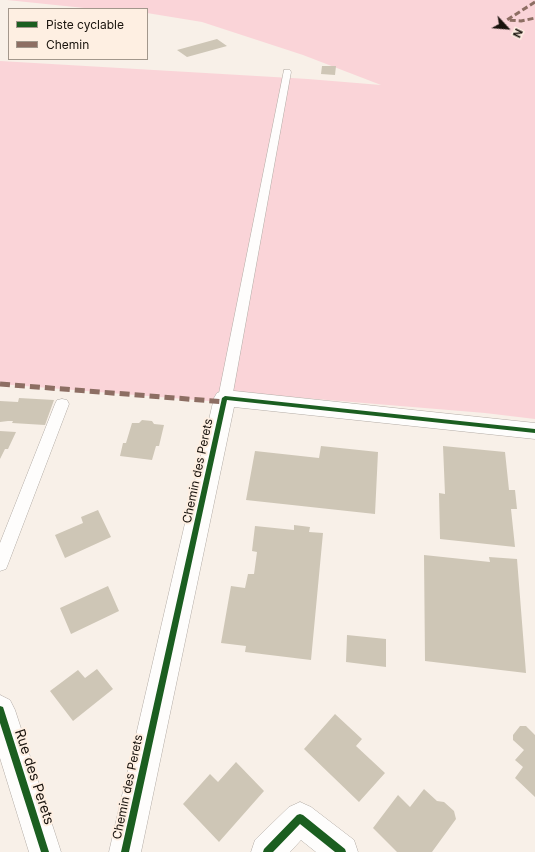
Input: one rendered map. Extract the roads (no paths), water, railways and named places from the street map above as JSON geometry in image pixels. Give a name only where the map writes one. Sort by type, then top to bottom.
[{"type":"street","points":[[225,398],[535,431]]},
{"type":"street","name":"Chemin des Perets","points":[[125,852],[225,398]]},
{"type":"street","name":"Rue des Perets","points":[[0,710],[45,852]]},
{"type":"street","points":[[267,852],[300,818],[342,852]]},
{"type":"lane","points":[[225,398],[287,72]]},
{"type":"lane","points":[[0,564],[62,404]]}]
